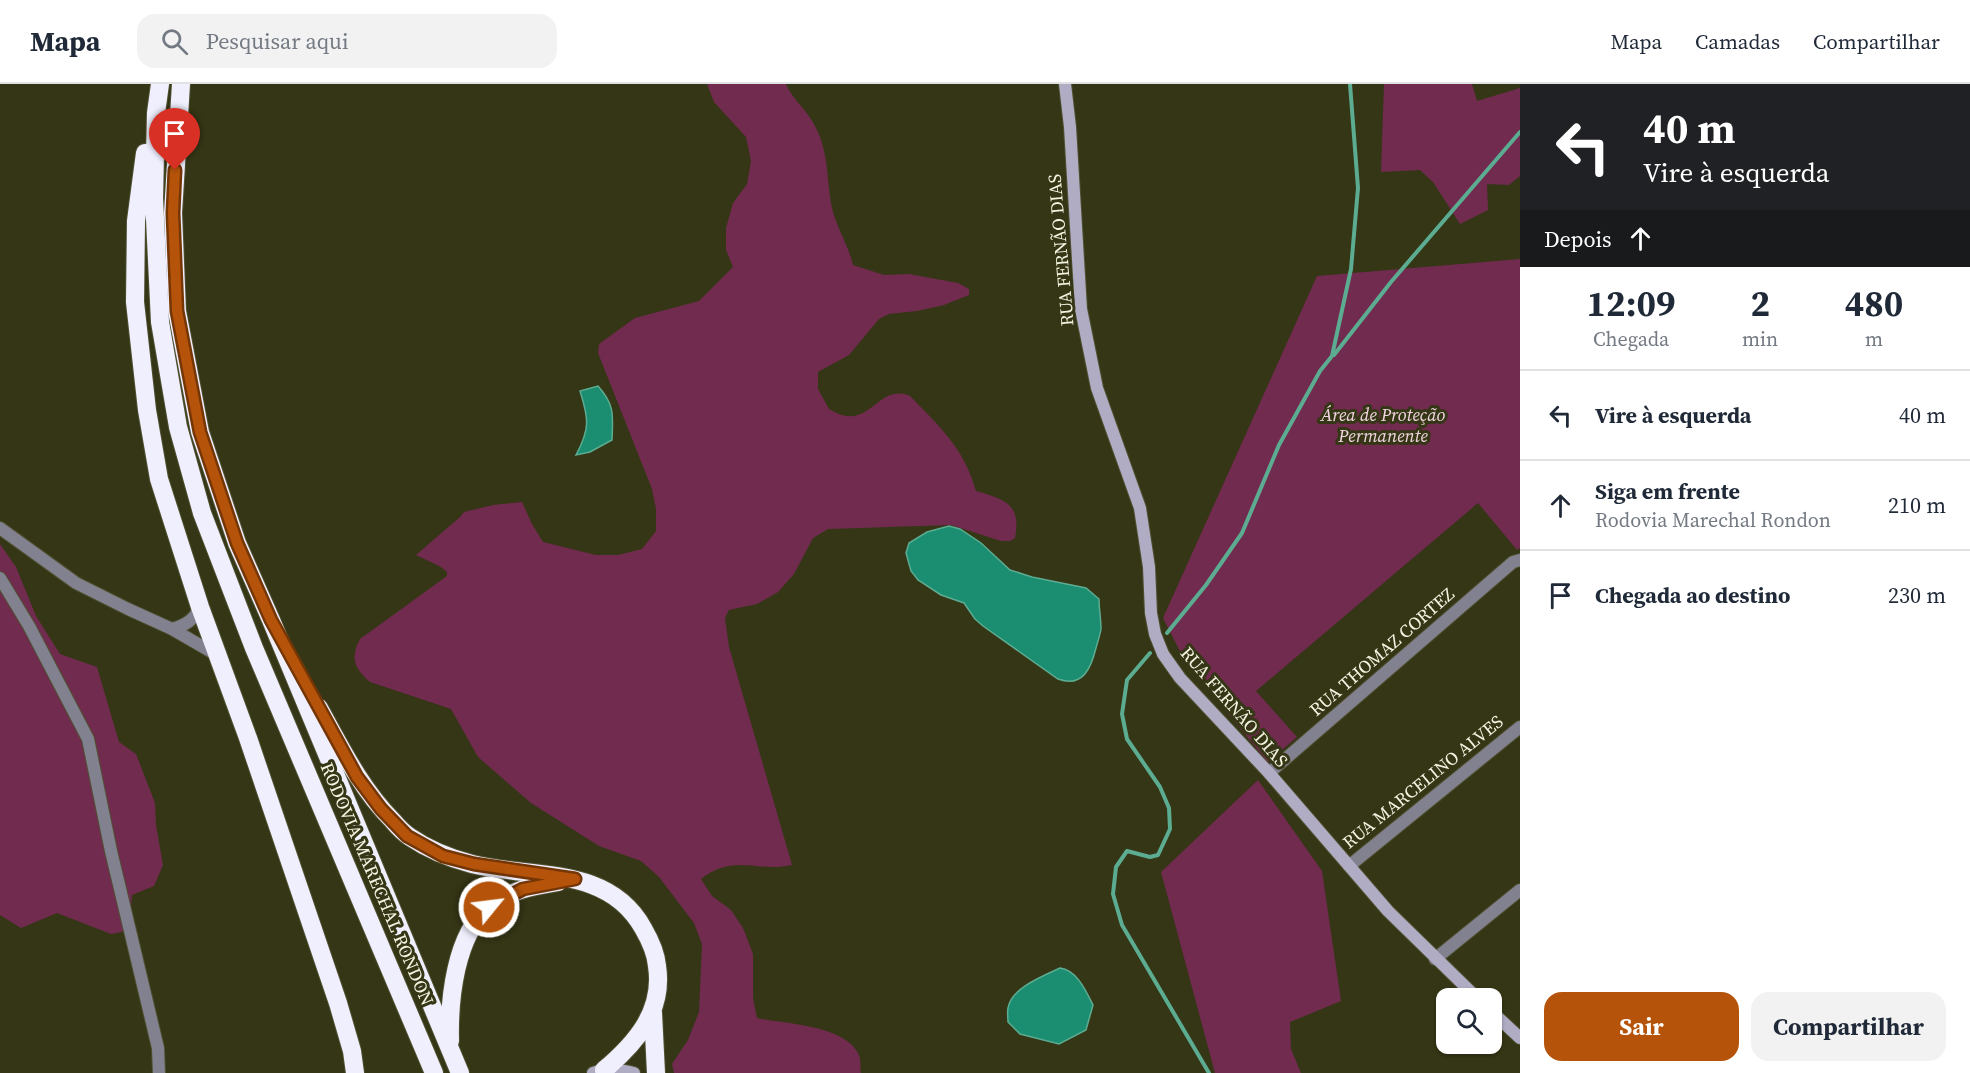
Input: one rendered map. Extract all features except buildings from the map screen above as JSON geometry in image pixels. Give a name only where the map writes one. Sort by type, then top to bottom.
[{"type":"highway","name":"RODOVIA MARECHAL RONDON","points":[[181,84],[173,213],[177,311],[200,432],[237,543],[460,1073]]},
{"type":"highway","name":"RODOVIA MARECHAL RONDON","points":[[158,90],[154,198],[160,322],[178,427],[202,513],[254,648],[434,1073]]},
{"type":"highway","points":[[158,90],[144,154],[136,221],[135,302],[147,410],[159,479],[200,607],[248,738],[338,1003],[355,1073]]},
{"type":"highway","points":[[271,620],[357,777],[381,809],[407,836],[443,856],[474,864],[575,879],[600,887],[628,907],[639,921],[650,939],[656,958],[659,978],[658,995],[653,1011],[640,1033],[625,1051],[598,1071]]},
{"type":"highway","points":[[450,1052],[450,998],[464,945],[477,921],[489,907],[523,889],[575,879]]},
{"type":"highway","points":[[653,1011],[656,1073]]},
{"type":"street","name":"RUA FERNÃO DIAS","points":[[1065,84],[1070,127],[1081,309],[1097,388],[1140,508],[1149,567],[1151,613],[1155,634],[1163,654],[1180,678],[1269,773],[1388,911],[1466,988]]},
{"type":"street","points":[[0,528],[76,582],[172,629],[217,655]]},
{"type":"street","name":"RUA THOMAZ CORTEZ","points":[[1269,773],[1513,562],[1520,560]]},
{"type":"street","points":[[0,578],[29,626],[88,739],[111,851],[158,1048],[159,1073]]},
{"type":"street","points":[[172,629],[192,620],[200,607]]},
{"type":"street","name":"RUA MARCELINO ALVES","points":[[1349,866],[1520,727]]},
{"type":"street","points":[[1436,959],[1520,890]]},
{"type":"street","points":[[1502,1021],[1520,1038]]},
{"type":"street","points":[[598,1071],[620,1069],[634,1073]]},
{"type":"green space","points":[[707,84],[786,84],[812,121],[820,137],[833,212],[853,265],[884,275],[909,274],[958,283],[969,289],[969,295],[944,305],[889,314],[879,319],[849,355],[818,372],[818,389],[829,409],[846,416],[863,413],[892,395],[910,396],[941,428],[958,450],[976,491],[1002,500],[1013,510],[1016,517],[1015,538],[1010,541],[1001,541],[951,525],[828,529],[813,538],[794,574],[778,592],[757,604],[729,610],[725,618],[729,647],[792,865],[767,867],[735,865],[713,871],[701,879],[712,896],[731,910],[743,928],[753,954],[753,998],[757,1018],[814,1027],[842,1037],[859,1055],[861,1073],[674,1073],[672,1064],[688,1040],[699,1012],[702,944],[694,923],[659,877],[641,861],[599,846],[531,803],[478,757],[451,709],[370,682],[360,672],[355,662],[355,652],[360,639],[447,576],[447,572],[441,567],[416,555],[464,512],[493,505],[522,502],[543,542],[596,555],[618,555],[642,549],[656,531],[656,509],[652,489],[598,353],[599,344],[635,318],[699,301],[733,267],[726,250],[726,228],[733,203],[747,184],[751,161],[746,137],[714,102]]},
{"type":"green space","points":[[1384,84],[1472,84],[1477,101],[1520,88],[1520,176],[1509,185],[1487,184],[1488,210],[1460,224],[1433,182],[1420,170],[1381,172]]},
{"type":"green space","name":"Área de Proteção Permanente","points":[[1520,259],[1520,548],[1517,550],[1478,503],[1256,691],[1297,737],[1268,762],[1186,663],[1163,618],[1317,276]]},
{"type":"green space","points":[[0,544],[16,567],[36,616],[60,654],[97,667],[119,742],[136,754],[155,803],[156,825],[163,865],[154,886],[132,895],[130,923],[122,932],[111,934],[57,913],[21,928],[0,915]]},
{"type":"green space","points":[[1258,780],[1322,871],[1341,1001],[1290,1022],[1291,1049],[1301,1073],[1215,1073],[1161,872]]},
{"type":"shaded area","points":[[598,386],[608,399],[612,411],[612,440],[590,452],[576,455],[584,438],[587,424],[580,391]]},
{"type":"shaded area","points":[[949,526],[960,529],[981,543],[1010,570],[1086,588],[1099,599],[1101,631],[1091,663],[1080,678],[1074,681],[1058,679],[983,626],[964,603],[941,595],[918,580],[911,571],[906,553],[909,543],[927,532]]},
{"type":"shaded area","points":[[1060,968],[1076,977],[1093,1005],[1086,1030],[1059,1044],[1020,1034],[1008,1022],[1010,1001],[1021,989]]},
{"type":"waterway","points":[[1167,633],[1206,585],[1242,533],[1279,445],[1320,371],[1332,356],[1351,269],[1358,188],[1350,84]]},
{"type":"waterway","points":[[1334,355],[1391,282],[1520,132]]},
{"type":"waterway","points":[[1150,653],[1127,680],[1122,714],[1127,739],[1160,787],[1169,808],[1170,829],[1158,855],[1150,857],[1127,851],[1116,867],[1113,894],[1122,925],[1209,1073]]},
{"type":"route","points":[[175,170],[173,213],[177,311],[200,432],[237,543],[271,620],[357,777],[381,809],[407,836],[443,856],[498,869],[575,879],[523,889],[489,907]]}]
